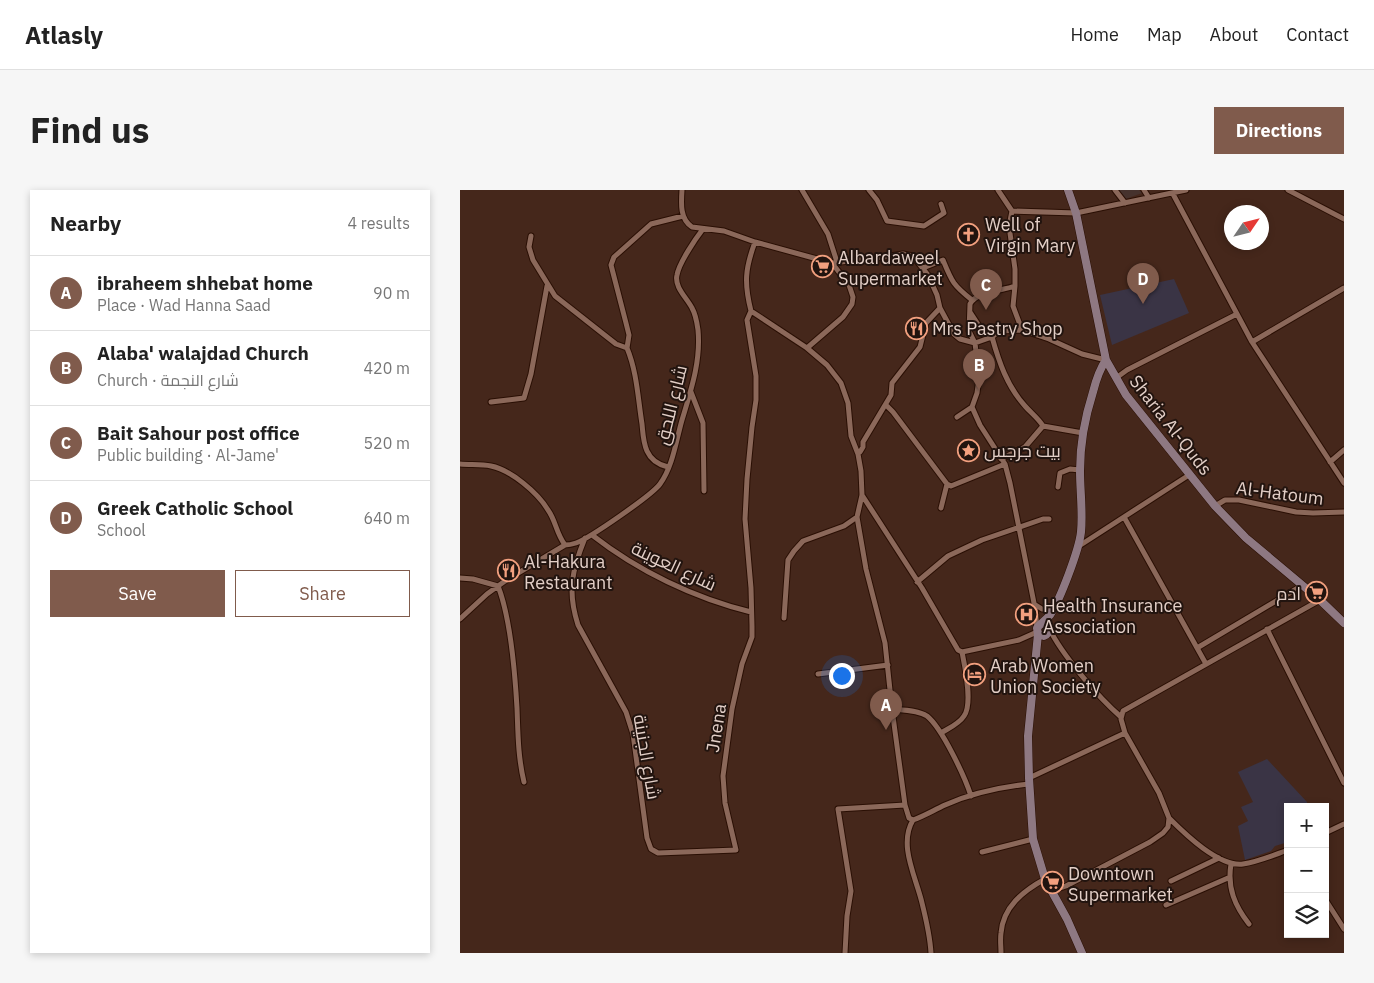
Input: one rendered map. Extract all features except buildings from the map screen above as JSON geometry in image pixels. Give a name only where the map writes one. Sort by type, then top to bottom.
[{"type":"street","points":[[682,190],[681,204],[683,216],[692,227],[724,231],[755,242],[834,262],[884,258],[903,254],[913,256],[928,275],[937,295],[940,308],[954,334],[960,339],[975,343],[999,331],[1022,330],[1049,339],[1082,354],[1106,360],[1100,369],[1083,433],[1080,470],[1081,532],[1079,546],[1042,630],[1028,736],[1033,839],[1044,879],[1058,902],[1082,953]]},
{"type":"street","points":[[802,190],[828,234],[834,262],[849,285],[853,297],[852,304],[843,317],[806,348]]},
{"type":"street","points":[[869,190],[877,200],[887,221],[924,226],[944,213],[941,204]]},
{"type":"street","points":[[998,190],[1012,211],[1009,226],[1015,270],[1013,306],[1022,330]]},
{"type":"street","name":"Sharia Al-Quds","points":[[1068,190],[1076,214],[1106,360],[1126,395],[1215,506],[1246,538],[1320,600],[1344,623]]},
{"type":"street","points":[[1115,190],[1125,203]]},
{"type":"street","points":[[1144,190],[1149,198]]},
{"type":"street","points":[[1012,211],[1076,214],[1186,190]]},
{"type":"street","points":[[1288,190],[1344,220]]},
{"type":"street","points":[[1173,194],[1252,342],[1344,484]]},
{"type":"street","points":[[668,467],[654,461],[648,453],[643,440],[636,378],[632,359],[627,348],[629,334],[611,265],[614,257],[651,224],[683,216]]},
{"type":"street","name":"شارع اللحق","points":[[460,619],[498,586],[565,545],[575,544],[592,535],[658,486],[668,467],[677,442],[691,392],[699,342],[698,326],[692,309],[676,282],[677,274],[703,229]]},
{"type":"street","points":[[531,236],[529,247],[533,260],[547,286],[555,296],[616,344],[627,348]]},
{"type":"street","points":[[751,612],[751,588],[745,519],[747,479],[756,400],[756,376],[747,320],[751,311],[746,283],[748,260],[755,242]]},
{"type":"street","points":[[923,268],[943,260],[951,280],[958,289],[972,300]]},
{"type":"street","points":[[491,402],[524,398],[532,374],[547,286]]},
{"type":"street","points":[[957,417],[972,407],[977,393],[979,378],[975,343],[970,332],[969,310],[972,300],[985,294],[1015,286]]},
{"type":"street","points":[[1252,342],[1344,288]]},
{"type":"street","points":[[913,820],[909,818],[905,805],[885,643],[866,569],[857,517],[862,494],[859,460],[861,447],[891,395],[892,383],[920,347],[926,323],[940,308]]},
{"type":"street","points":[[969,310],[983,332],[992,336]]},
{"type":"street","points":[[751,311],[806,348],[833,370],[848,403],[853,442],[861,447]]},
{"type":"street","points":[[1116,378],[1127,370],[1237,314]]},
{"type":"street","points":[[992,336],[1000,365],[1009,384],[1024,406],[1038,418],[1043,426],[1083,433]]},
{"type":"street","points":[[691,392],[703,423],[704,491]]},
{"type":"street","points":[[886,405],[947,484],[951,486],[1005,464]]},
{"type":"street","points":[[972,407],[980,425],[1005,464],[1034,606],[1042,630],[1059,646],[1091,685],[1121,717],[1125,733],[1159,794],[1170,818],[1181,830],[1219,858],[1231,864],[1244,864],[1284,851]]},
{"type":"street","points":[[1001,459],[1025,447],[1043,426]]},
{"type":"street","points":[[1330,462],[1344,450]]},
{"type":"street","points":[[460,464],[492,466],[506,471],[530,489],[550,512],[558,536],[565,545]]},
{"type":"street","points":[[1058,487],[1060,473],[1080,470]]},
{"type":"street","points":[[1079,546],[1190,475]]},
{"type":"street","points":[[940,508],[947,484]]},
{"type":"street","points":[[862,494],[918,582],[958,650],[962,652],[967,677],[967,712],[957,723],[941,733]]},
{"type":"street","name":"Al-Hatoum","points":[[1215,506],[1225,500],[1239,500],[1296,512],[1344,512]]},
{"type":"street","points":[[784,618],[788,560],[794,551],[803,541],[844,526],[857,517]]},
{"type":"street","points":[[1124,517],[1206,664]]},
{"type":"street","points":[[918,582],[948,556],[982,540],[1043,519],[1049,519]]},
{"type":"street","points":[[1081,532],[1085,536],[1094,536]]},
{"type":"street","name":"شارع العوينة","points":[[592,535],[617,554],[667,582],[717,602],[751,612]]},
{"type":"street","name":"شارع الجنينة","points":[[586,538],[577,556],[572,581],[573,610],[578,625],[626,712],[632,734],[647,838],[651,849],[658,853],[736,850],[724,803],[723,776],[742,664],[752,636],[751,612]]},
{"type":"street","points":[[460,578],[473,579],[498,586],[504,605],[510,641],[520,765],[524,782]]},
{"type":"street","points":[[1197,648],[1302,585]]},
{"type":"street","points":[[1121,717],[1124,711],[1132,705],[1320,600]]},
{"type":"street","points":[[1034,606],[1052,611]]},
{"type":"street","points":[[1267,629],[1344,783]]},
{"type":"street","points":[[962,652],[1019,640],[1042,630]]},
{"type":"street","points":[[818,674],[888,665]]},
{"type":"street","points":[[892,709],[916,712],[926,716],[941,733],[968,785],[971,796]]},
{"type":"street","points":[[931,953],[922,902],[912,872],[908,845],[908,829],[913,820],[971,796],[1029,781],[1125,733]]},
{"type":"street","points":[[845,953],[847,916],[851,891],[838,809],[905,805]]},
{"type":"street","points":[[1049,887],[1057,889],[1066,886],[1150,842],[1168,827],[1170,818]]},
{"type":"street","points":[[1329,831],[1344,824]]},
{"type":"street","points":[[982,852],[1033,839]]},
{"type":"street","points":[[1171,880],[1219,858]]},
{"type":"street","points":[[1231,864],[1228,878],[1234,900],[1239,911],[1250,924]]},
{"type":"street","points":[[1166,905],[1228,878]]},
{"type":"street","points":[[1001,953],[1001,928],[1010,905],[1031,887],[1044,879]]},
{"type":"street","points":[[1058,902],[1059,894],[1066,886]]},
{"type":"street","points":[[1329,905],[1344,928]]},
{"type":"shaded area","points":[[1116,190],[1139,190],[1142,193],[1123,200]]},
{"type":"shaded area","points":[[1174,279],[1189,313],[1112,345],[1100,295]]},
{"type":"shaded area","points":[[1267,759],[1307,802],[1284,803],[1284,843],[1275,846],[1271,851],[1245,860],[1238,826],[1248,821],[1241,807],[1253,802],[1238,772]]},
{"type":"place","name":"Well of Virgin Mary","points":[[969,234]]},
{"type":"place","name":"Albardaweel Supermarket","points":[[822,267]]},
{"type":"place","name":"Greek Catholic School","points":[[1143,304]]},
{"type":"place","name":"Bait Sahour post office","points":[[986,310]]},
{"type":"place","name":"Mrs Pastry Shop","points":[[916,328]]},
{"type":"place","name":"Alaba' walajdad Church","points":[[979,390]]},
{"type":"place","name":"بيت جرجس","points":[[968,450]]},
{"type":"place","name":"Al-Hakura Restaurant","points":[[508,571]]},
{"type":"place","name":"ادم","points":[[1317,593]]},
{"type":"place","name":"Health Insurance Association","points":[[1027,615]]},
{"type":"place","name":"Arab Women Union Society","points":[[974,675]]},
{"type":"place","name":"ibraheem shhebat home","points":[[886,730]]},
{"type":"place","name":"Downtown Supermarket","points":[[1052,883]]}]
